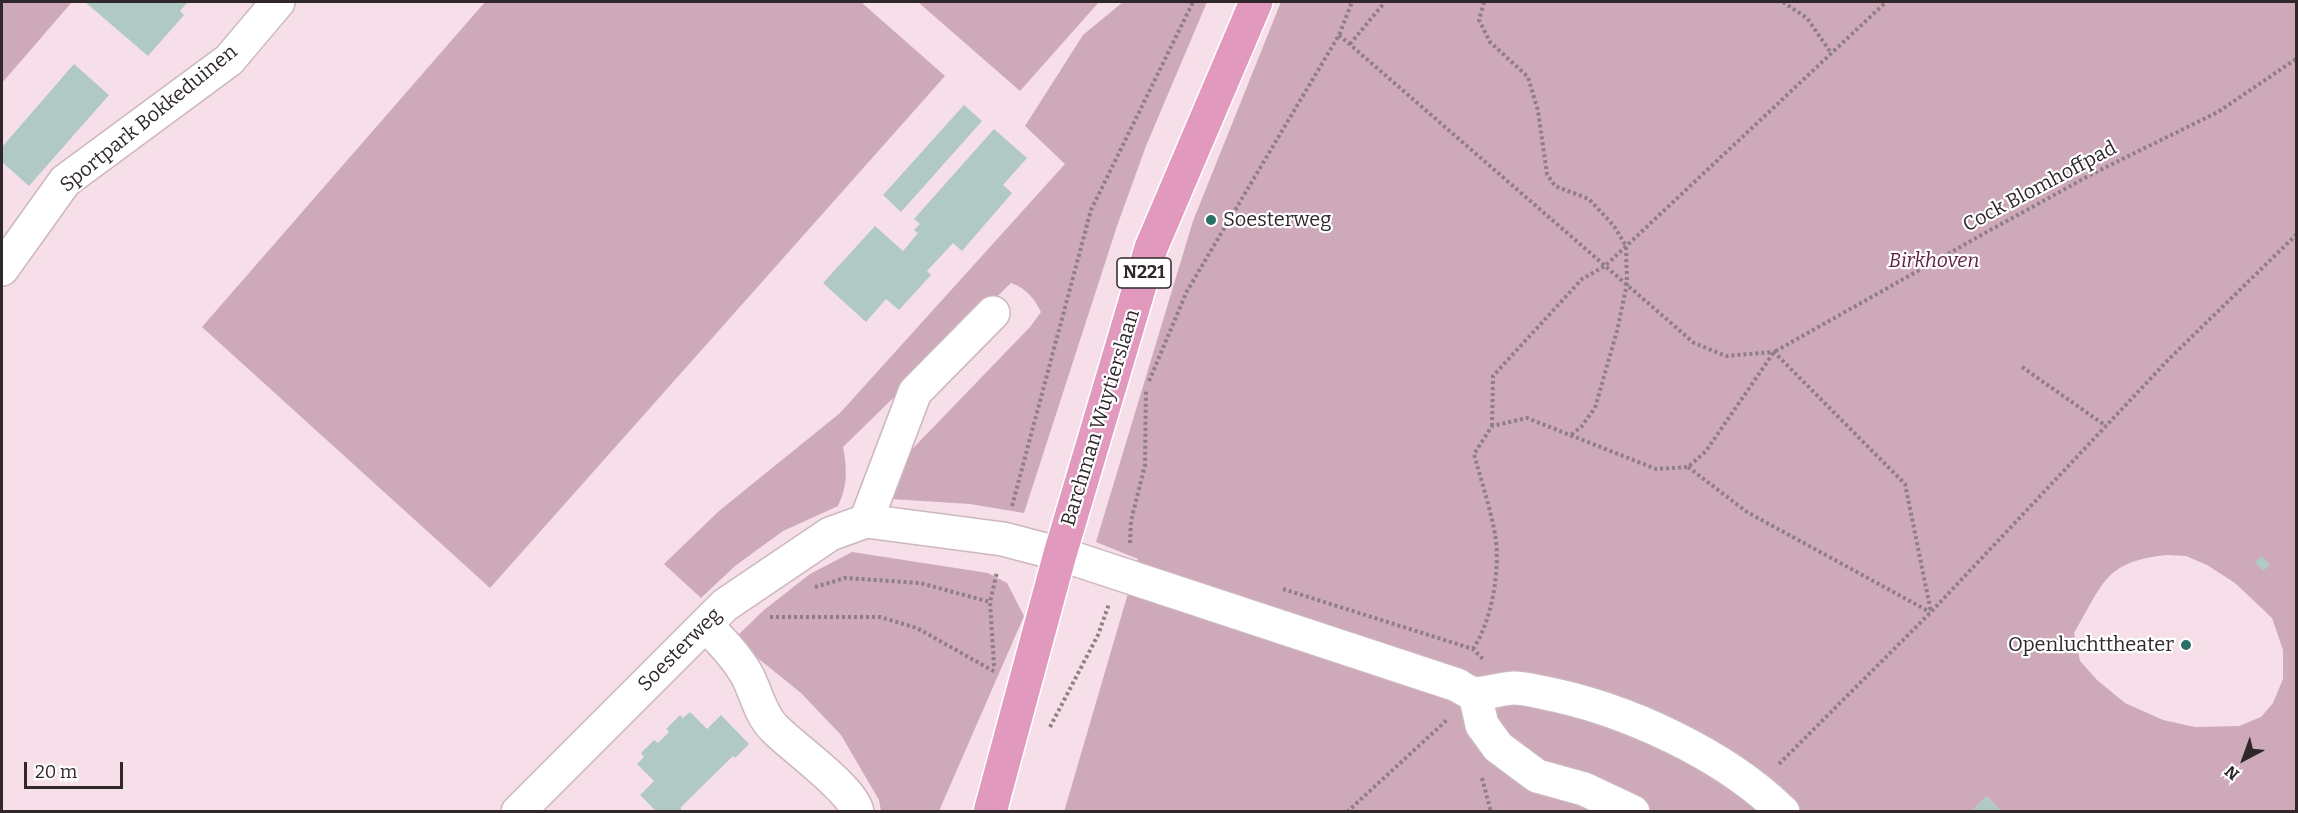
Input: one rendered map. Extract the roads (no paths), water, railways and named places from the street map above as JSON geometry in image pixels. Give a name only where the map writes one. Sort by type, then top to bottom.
[{"type":"main road","name":"Barchman Wuytierslaan","points":[[990,812],[1060,554],[1151,248],[1256,2]]},
{"type":"street","name":"Sportpark Bokkeduinen","points":[[2,269],[65,181],[229,60],[278,2]]},
{"type":"street","points":[[866,521],[915,392],[993,313]]},
{"type":"street","name":"Soesterweg","points":[[518,812],[742,591],[830,534],[866,521],[1003,539],[1060,554],[1457,685],[1475,694]]},
{"type":"street","points":[[712,619],[747,676],[770,725],[798,753],[837,782],[857,808]]},
{"type":"street","points":[[1633,812],[1584,789],[1537,776],[1498,747],[1482,725],[1475,694],[1515,688],[1546,693],[1625,716],[1665,733],[1716,763],[1757,788],[1783,812]]},
{"type":"place","name":"Soesterweg","points":[[1211,220]]},
{"type":"place","name":"Openluchttheater","points":[[2186,645]]},
{"type":"park label","name":"Birkhoven","points":[[1934,261]]}]
